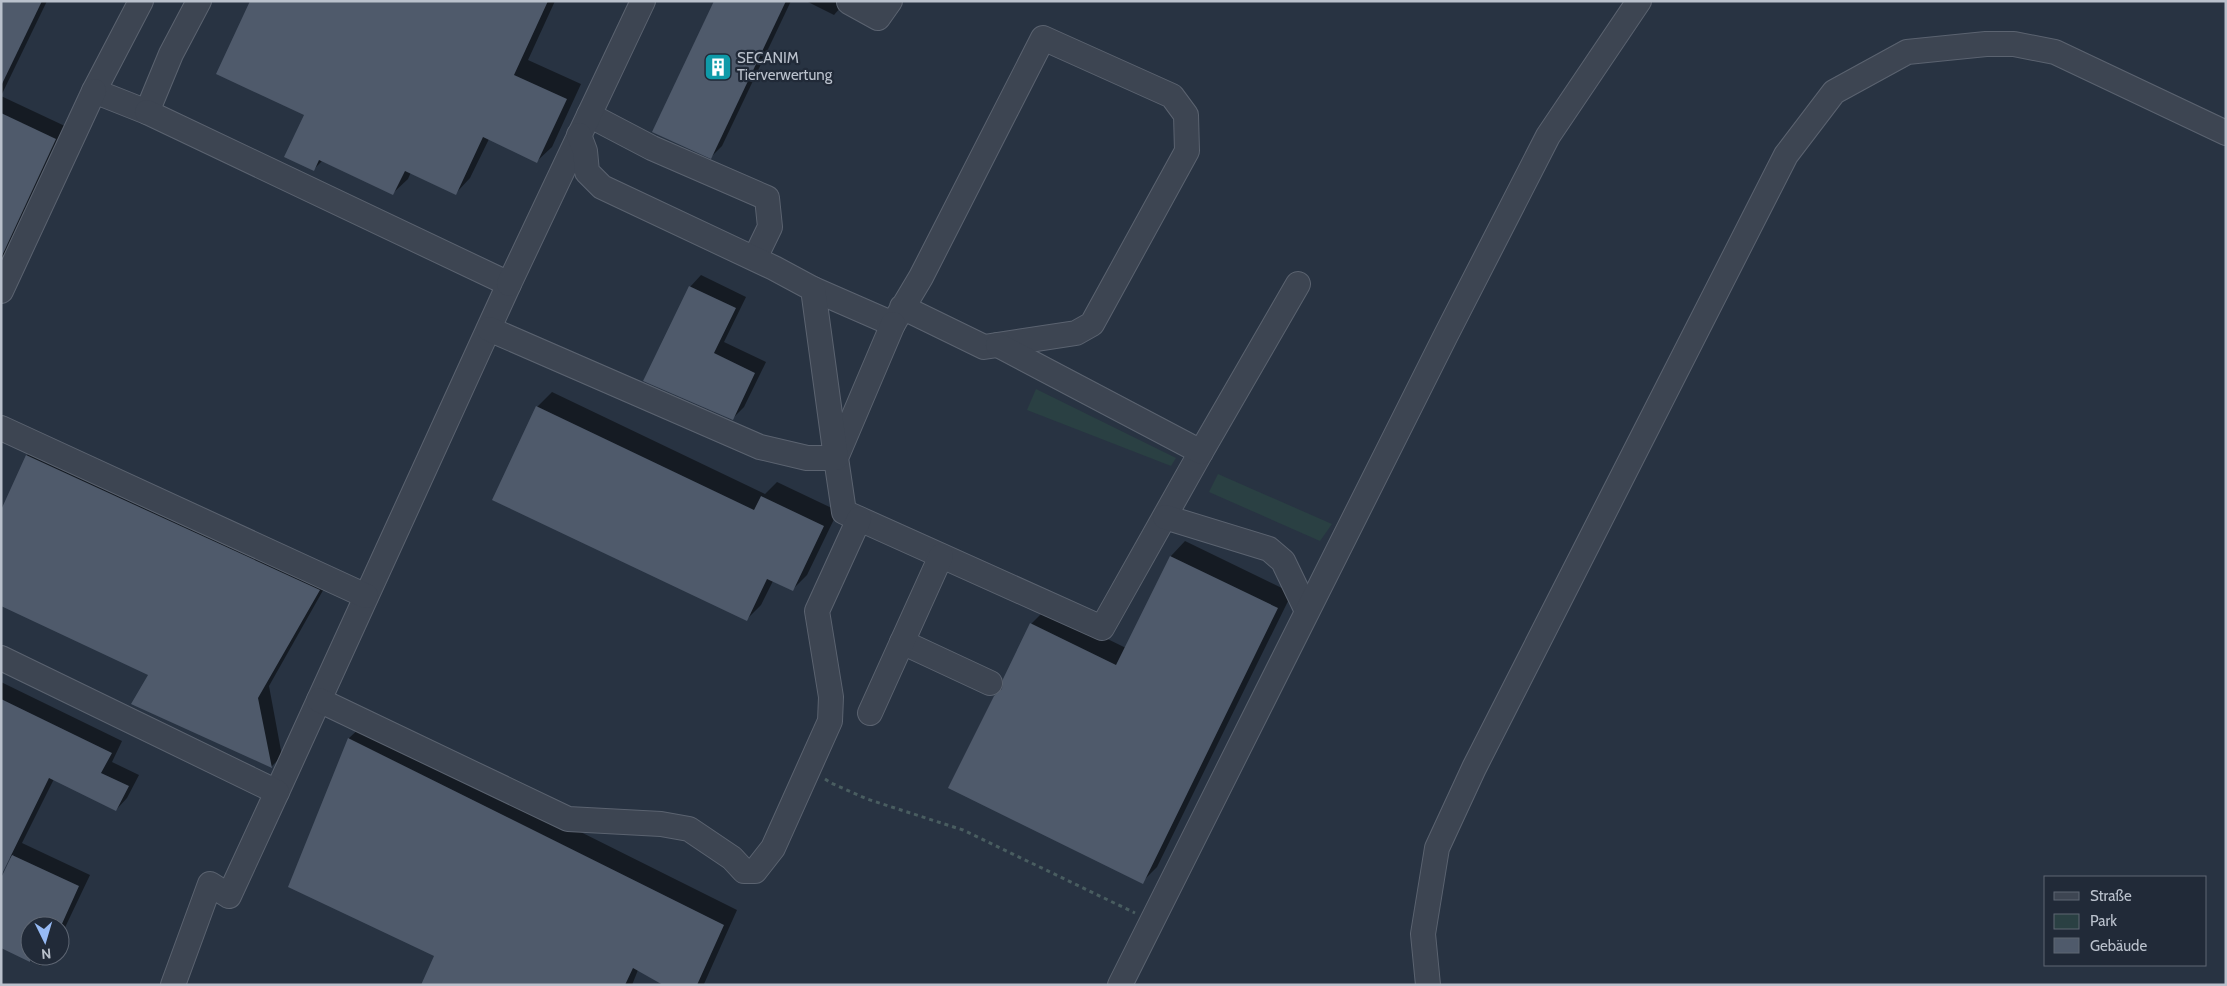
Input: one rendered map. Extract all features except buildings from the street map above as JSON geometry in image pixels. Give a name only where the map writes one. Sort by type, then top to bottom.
[{"type":"lane","points":[[1,291],[94,91],[141,1]]},
{"type":"lane","points":[[147,112],[171,54],[199,1]]},
{"type":"lane","points":[[173,985],[210,884],[229,896],[509,284],[643,1]]},
{"type":"lane","points":[[849,2],[878,18],[890,1]]},
{"type":"lane","points":[[1120,985],[1548,136],[1639,1]]},
{"type":"lane","points":[[584,125],[587,172],[602,187],[755,258],[813,289],[898,315],[984,347],[1076,333],[1092,324],[1187,150],[1186,115],[1172,96],[1043,38],[921,277],[898,315],[836,458]]},
{"type":"lane","points":[[1428,985],[1423,934],[1437,848],[1474,768],[1786,155],[1834,92],[1907,52],[1986,44],[2014,44],[2054,52],[2226,133]]},
{"type":"lane","points":[[94,91],[147,112],[509,284]]},
{"type":"lane","points":[[584,125],[652,148],[767,198],[770,211],[770,227],[755,258]]},
{"type":"lane","points":[[813,289],[844,512],[1102,628],[1298,284]]},
{"type":"lane","points":[[489,329],[760,447],[807,458],[836,458]]},
{"type":"lane","points":[[998,345],[1201,452]]},
{"type":"lane","points":[[1,428],[366,596]]},
{"type":"lane","points":[[1165,517],[1269,549],[1283,561],[1307,611]]},
{"type":"lane","points":[[319,700],[568,819],[661,824],[688,829],[732,858],[744,871],[755,871],[773,848],[830,721],[832,697],[817,612],[859,519]]},
{"type":"lane","points":[[870,713],[941,556]]},
{"type":"lane","points":[[902,642],[990,683]]},
{"type":"lane","points":[[1,658],[277,792]]},
{"type":"path","points":[[810,766],[831,783],[886,806],[963,830],[1152,921]]},
{"type":"green space","points":[[1036,389],[1176,458],[1171,466],[1027,410]]},
{"type":"green space","points":[[1218,474],[1332,524],[1320,541],[1209,492]]},
{"type":"place","name":"SECANIM Tierverwertung","points":[[718,67]]}]
